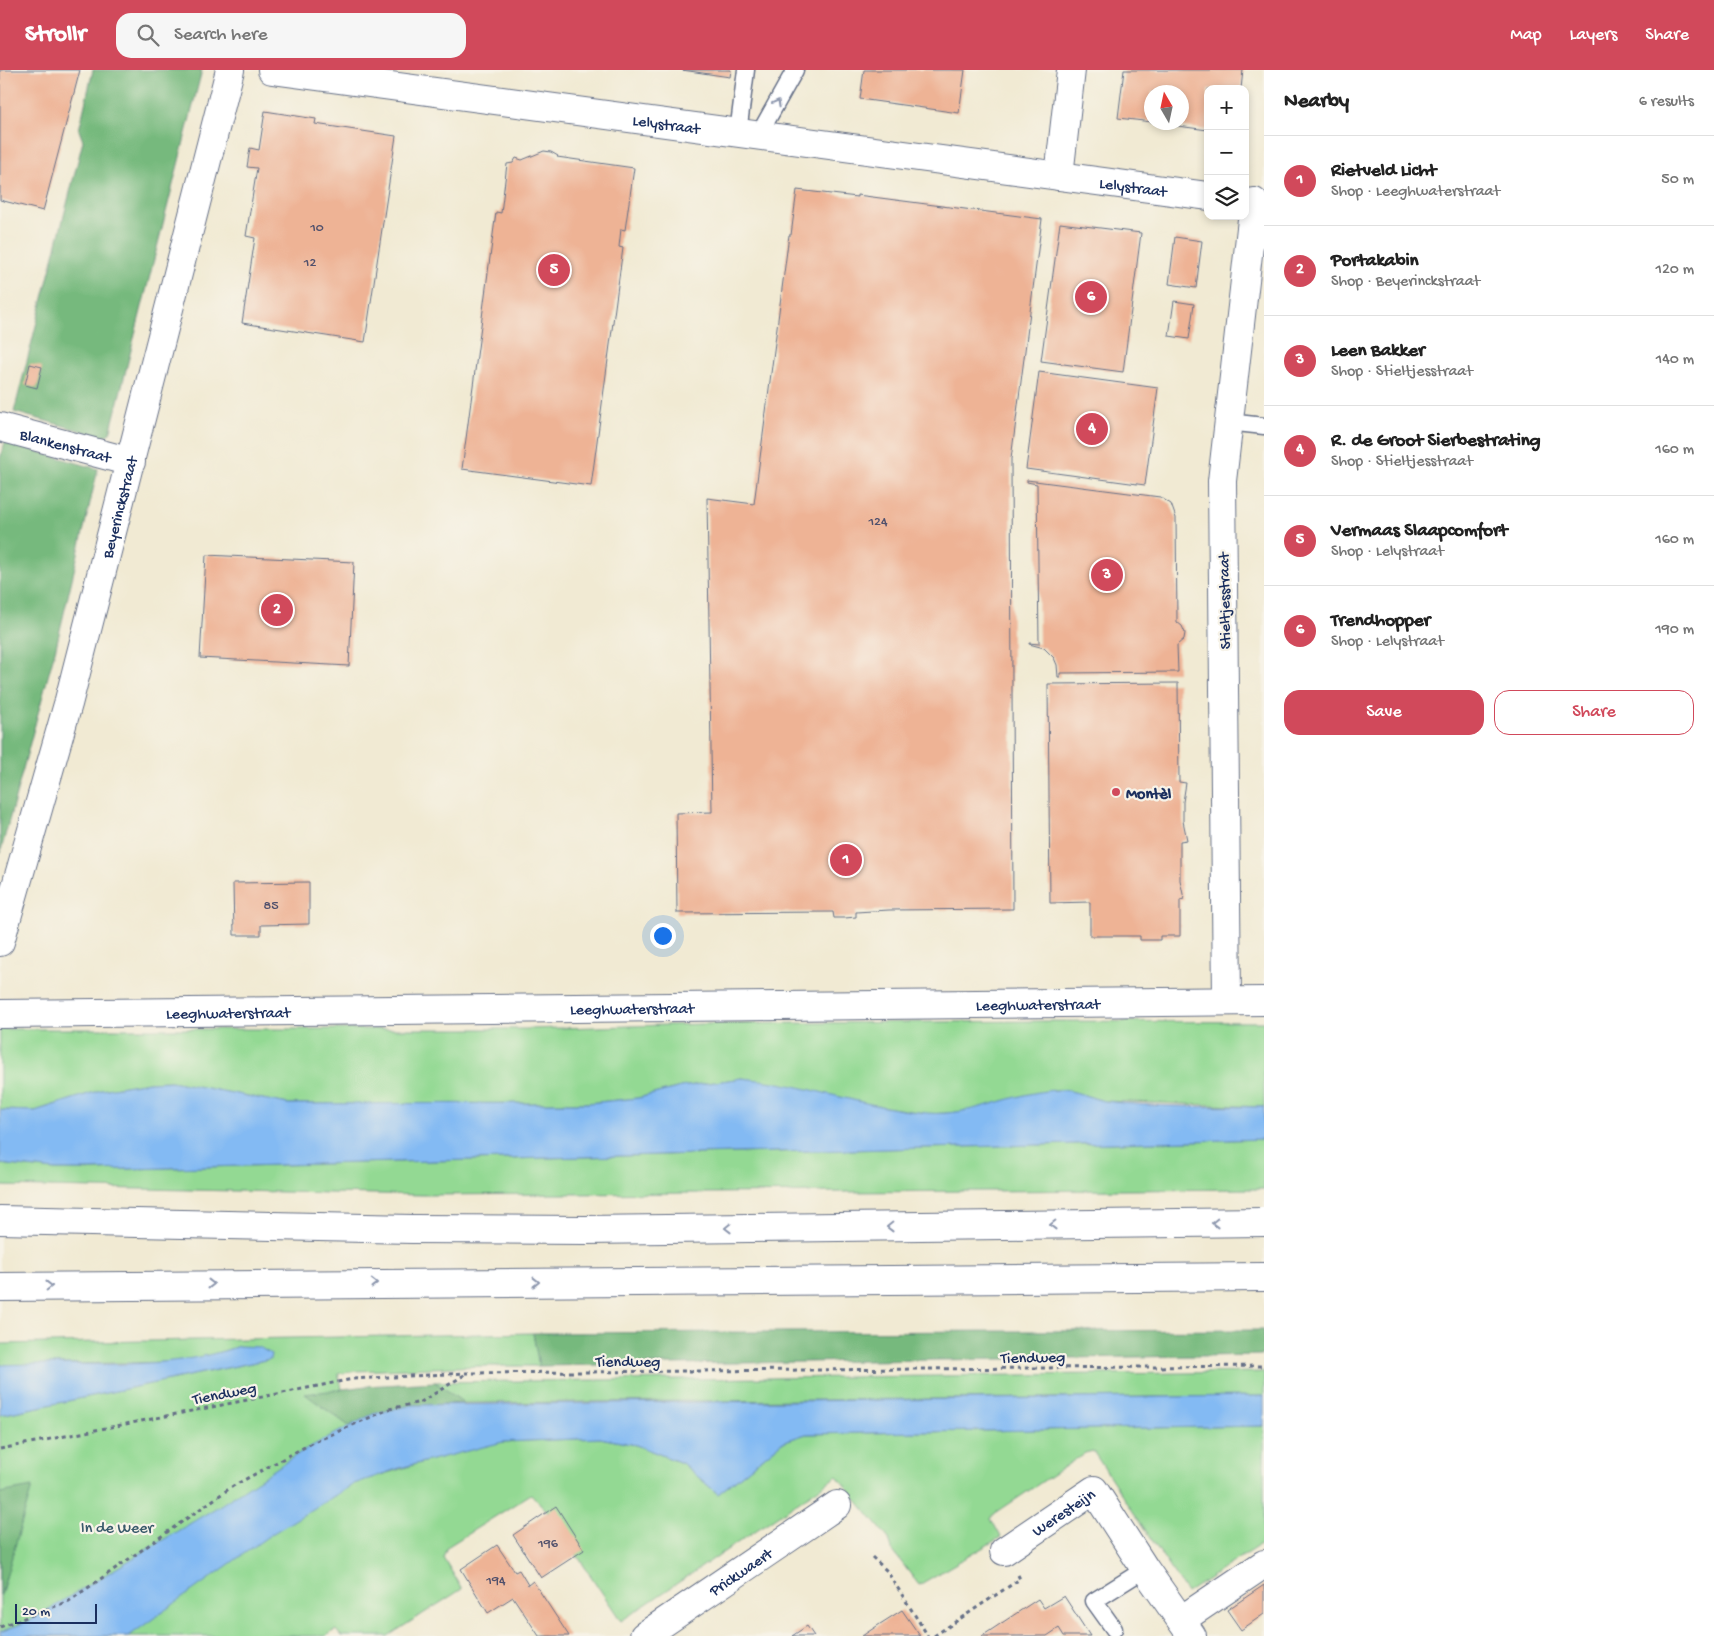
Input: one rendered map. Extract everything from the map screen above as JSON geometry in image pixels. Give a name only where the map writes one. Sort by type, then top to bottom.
[{"type":"main road","name":"Beyerinckstraat","points":[[0,942],[68,704],[230,70]]},
{"type":"main road","name":"Lelystraat","points":[[272,70],[1204,195]]},
{"type":"main road","points":[[1059,176],[1071,70]]},
{"type":"main road","name":"Stieltjesstraat","points":[[1227,1001],[1222,481],[1254,202]]},
{"type":"main road","name":"Blankenstraat","points":[[0,428],[131,462]]},
{"type":"main road","name":"Leeghwaterstraat","points":[[0,1014],[1264,1001]]},
{"type":"main road","points":[[0,1220],[412,1229],[585,1230],[1264,1222]]},
{"type":"main road","points":[[0,1287],[1264,1276]]},
{"type":"main road","name":"Weresteijn","points":[[1004,1550],[1094,1490],[1145,1569],[1187,1628],[1264,1564]]},
{"type":"main road","name":"Prickwaert","points":[[644,1636],[837,1505]]},
{"type":"lane","points":[[746,70],[748,134]]},
{"type":"lane","points":[[748,134],[795,70]]},
{"type":"lane","points":[[1228,422],[1264,426]]},
{"type":"lane","points":[[1114,1629],[1094,1601],[1145,1569]]},
{"type":"path","name":"Tiendweg","points":[[0,1449],[353,1379],[467,1373],[1264,1366]]},
{"type":"path","points":[[0,1626],[69,1600],[233,1486],[303,1448],[389,1409],[421,1402],[467,1373]]},
{"type":"path","points":[[934,1636],[1020,1579],[1004,1550]]},
{"type":"path","points":[[872,1557],[886,1571],[928,1636]]},
{"type":"green space","points":[[93,70],[202,70],[110,433],[103,437],[14,412],[83,141],[79,130]]},
{"type":"green space","points":[[5,442],[98,469],[56,647],[0,854],[0,459]]},
{"type":"green space","points":[[1046,1021],[1264,1022],[1264,1107],[1104,1101],[1070,1091],[1057,1090],[1032,1094],[974,1111],[930,1114],[873,1105],[787,1085],[742,1078],[681,1087],[638,1098],[588,1103],[288,1104],[171,1081],[149,1082],[101,1090],[35,1111],[0,1110],[0,1029],[527,1029],[700,1024]]},
{"type":"green space","points":[[1264,1139],[1264,1189],[424,1195],[0,1186],[0,1164],[55,1170],[92,1170]]},
{"type":"green space","points":[[1264,1330],[1264,1355],[539,1366],[533,1333]]},
{"type":"green space","name":"In de Weer","points":[[533,1333],[539,1366],[480,1366],[357,1371],[338,1374],[367,1479],[470,1448],[503,1442],[600,1438],[636,1445],[682,1463],[718,1494],[782,1442],[806,1434],[1264,1426],[1264,1542],[1187,1593],[1093,1451],[1085,1453],[994,1514],[991,1519],[1001,1537],[919,1585],[892,1550],[889,1539],[837,1476],[621,1621],[548,1512],[531,1494],[447,1547],[443,1557],[462,1589],[388,1636],[341,1636],[336,1630],[325,1636],[0,1636],[0,1415],[270,1359],[239,1346],[202,1358],[170,1362],[0,1365],[0,1344]]},
{"type":"green space","points":[[1264,1372],[1264,1396],[464,1403],[435,1382]]},
{"type":"green space","points":[[435,1382],[464,1403],[392,1410],[349,1426],[305,1394],[366,1386]]},
{"type":"green space","points":[[32,1487],[1,1595],[0,1595],[0,1493]]},
{"type":"water","points":[[742,1078],[789,1085],[880,1106],[927,1113],[961,1111],[1025,1095],[1057,1090],[1075,1092],[1105,1101],[1125,1103],[1164,1106],[1264,1107],[1264,1139],[92,1170],[55,1170],[0,1164],[0,1110],[35,1111],[101,1090],[149,1082],[171,1081],[288,1104],[588,1103],[638,1098],[681,1087]]},
{"type":"water","points":[[239,1346],[259,1347],[271,1354],[270,1359],[0,1415],[0,1365],[151,1363],[181,1360]]},
{"type":"water","points":[[1264,1396],[1264,1426],[806,1434],[782,1442],[718,1494],[682,1463],[636,1445],[600,1438],[503,1442],[400,1468],[354,1484],[270,1535],[129,1636],[0,1636],[0,1632],[31,1620],[219,1506],[304,1450],[373,1414],[412,1405]]},
{"type":"building","points":[[0,70],[80,70],[43,211],[0,200]]},
{"type":"building","points":[[682,70],[731,70],[730,77]]},
{"type":"building","points":[[864,70],[965,70],[959,113],[860,99]]},
{"type":"building","points":[[1124,70],[1243,70],[1241,85],[1204,85],[1204,129],[1189,128],[1189,85],[1144,85],[1144,121],[1118,118]]},
{"type":"building","points":[[265,111],[316,119],[315,124],[396,136],[365,342],[242,323],[255,238],[246,236],[257,168],[247,167],[250,148],[259,150]]},
{"type":"building","points":[[544,151],[551,152],[557,157],[634,168],[625,230],[621,229],[619,247],[623,248],[591,486],[462,469],[496,212],[501,213],[507,164],[513,163],[516,158],[522,160]]},
{"type":"building","points":[[797,190],[857,197],[857,195],[1042,219],[1011,459],[1013,909],[889,910],[856,912],[856,917],[845,918],[834,918],[833,912],[677,913],[676,813],[712,812],[707,498],[754,504],[789,235],[791,235]]},
{"type":"building","points":[[1060,223],[1141,233],[1123,372],[1041,361]]},
{"type":"building","points":[[1175,237],[1202,241],[1196,288],[1169,284]]},
{"type":"building","points":[[1174,301],[1194,304],[1189,339],[1169,336]]},
{"type":"building","points":[[30,364],[42,367],[37,388],[25,385]]},
{"type":"building","points":[[1039,372],[1158,388],[1145,485],[1026,469]]},
{"type":"building","points":[[1027,480],[1160,497],[1171,504],[1176,518],[1177,622],[1182,626],[1185,633],[1184,639],[1177,645],[1178,672],[1060,673],[1060,677],[1058,677],[1054,658],[1044,648],[1029,644],[1039,644],[1037,484],[1027,482]]},
{"type":"building","points":[[206,555],[354,562],[349,666],[200,658]]},
{"type":"building","points":[[1178,683],[1179,782],[1186,783],[1183,821],[1187,840],[1180,841],[1180,880],[1184,899],[1180,900],[1180,936],[1160,936],[1160,940],[1140,940],[1140,936],[1090,936],[1090,902],[1050,903],[1048,684]]},
{"type":"building","points":[[309,882],[309,924],[261,925],[261,935],[234,935],[233,883]]},
{"type":"building","points":[[556,1506],[584,1550],[541,1578],[513,1535]]},
{"type":"building","points":[[497,1545],[515,1572],[519,1570],[528,1585],[533,1581],[569,1636],[539,1636],[513,1597],[488,1613],[461,1569]]},
{"type":"building","points":[[1264,1585],[1264,1614],[1241,1630],[1227,1610]]},
{"type":"building","points":[[1064,1596],[1090,1636],[1064,1636],[1059,1628],[1047,1636],[982,1636],[1038,1599],[1044,1608]]},
{"type":"building","points":[[902,1610],[920,1636],[862,1636],[880,1624]]},
{"type":"building","points":[[807,1626],[814,1636],[792,1636]]},
{"type":"place","name":"Vermaas Slaapcomfort","points":[[554,270]]},
{"type":"place","name":"Trendhopper","points":[[1091,297]]},
{"type":"place","name":"R. de Groot Sierbestrating","points":[[1092,429]]},
{"type":"place","name":"Leen Bakker","points":[[1107,575]]},
{"type":"place","name":"Portakabin","points":[[277,610]]},
{"type":"place","name":"Montèl","points":[[1116,792]]},
{"type":"place","name":"Rietveld Licht","points":[[846,860]]}]
